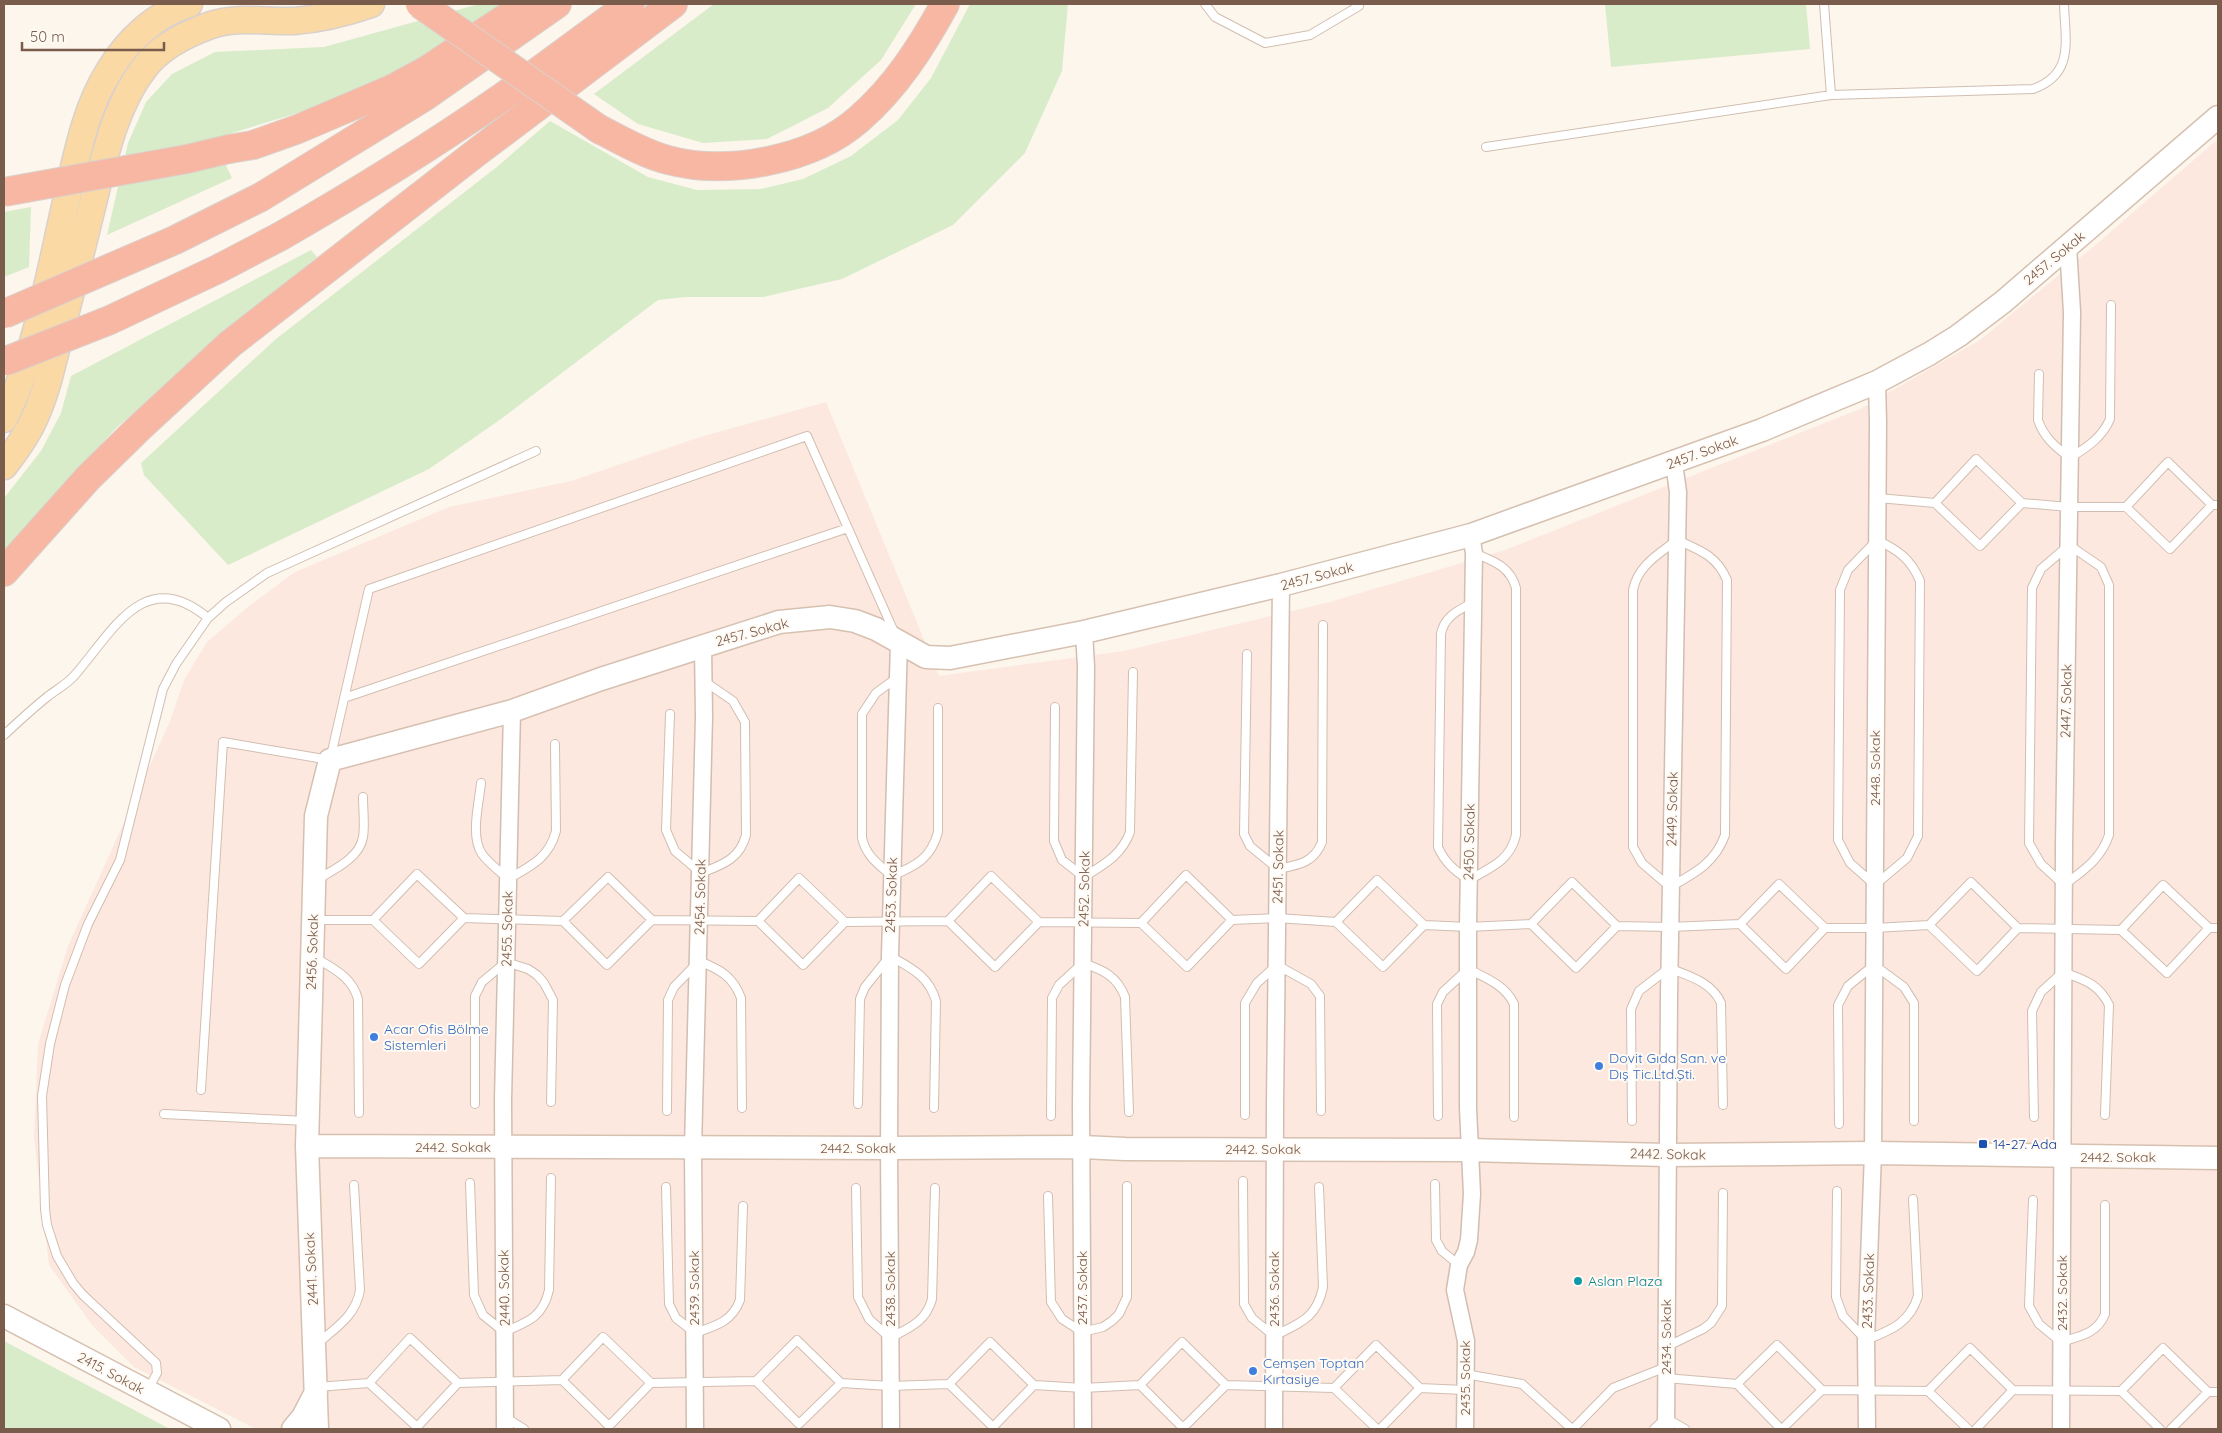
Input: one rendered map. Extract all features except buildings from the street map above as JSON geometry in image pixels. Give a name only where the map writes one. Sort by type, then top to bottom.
[{"type":"highway","points":[[420,4],[599,129],[668,160],[690,164],[738,165],[765,162],[794,154],[840,133],[858,120],[879,101],[923,43],[945,4]]},
{"type":"highway","points":[[4,192],[187,159],[253,145],[298,130],[392,89],[427,70],[528,4]]},
{"type":"highway","points":[[4,314],[150,252],[262,197],[424,97],[557,4]]},
{"type":"highway","points":[[5,362],[110,320],[218,269],[338,204],[453,131],[630,4]]},
{"type":"highway","points":[[4,572],[120,447],[230,344],[485,146],[673,4]]},
{"type":"main road","points":[[4,419],[13,400],[35,332],[78,153],[98,91],[120,56],[138,35],[164,15],[189,4]]},
{"type":"main road","points":[[4,466],[23,440],[38,413],[111,137],[132,85],[146,66],[172,43],[213,24],[237,20],[292,21],[320,19],[371,4]]},
{"type":"street","name":"2457. Sokak","points":[[330,760],[512,712],[703,645],[779,622],[830,618],[855,620],[876,628],[926,658],[950,658],[1084,632],[1281,585],[1473,544],[1674,463],[1762,430],[1877,382],[1930,354],[1958,336],[2003,302],[2218,117]]},
{"type":"street","name":"2447. Sokak","points":[[2062,1157],[2072,312],[2068,246]]},
{"type":"street","name":"2448. Sokak","points":[[1872,1153],[1878,498],[1877,382]]},
{"type":"street","name":"2449. Sokak","points":[[1667,1155],[1678,492],[1674,463]]},
{"type":"street","name":"2450. Sokak","points":[[1469,1150],[1468,927],[1474,602],[1473,544]]},
{"type":"street","name":"2451. Sokak","points":[[1274,1149],[1281,585]]},
{"type":"street","name":"2452. Sokak","points":[[1082,1146],[1086,667],[1084,632]]},
{"type":"street","name":"2453. Sokak","points":[[889,1148],[890,956],[899,642]]},
{"type":"street","name":"2454. Sokak","points":[[693,1148],[699,960],[703,645]]},
{"type":"street","name":"2455. Sokak","points":[[504,1147],[512,712]]},
{"type":"street","name":"2456. Sokak","points":[[307,1146],[316,816],[330,760]]},
{"type":"street","name":"2442. Sokak","points":[[307,1146],[693,1148],[1082,1146],[1125,1149],[1469,1150],[1667,1155],[1872,1153],[2218,1158]]},
{"type":"street","name":"2441. Sokak","points":[[307,1146],[318,1429]]},
{"type":"street","name":"2437. Sokak","points":[[1082,1146],[1082,1388],[1084,1428]]},
{"type":"street","name":"2440. Sokak","points":[[504,1147],[505,1423]]},
{"type":"street","name":"2439. Sokak","points":[[693,1148],[695,1429]]},
{"type":"street","name":"2438. Sokak","points":[[889,1148],[890,1386],[892,1428]]},
{"type":"street","name":"2436. Sokak","points":[[1274,1149],[1275,1428]]},
{"type":"street","name":"2435. Sokak","points":[[1465,1428],[1464,1382],[1466,1341],[1455,1290],[1458,1265],[1466,1252],[1470,1240],[1472,1194],[1469,1150]]},
{"type":"street","name":"2433. Sokak","points":[[1867,1429],[1866,1340],[1872,1153]]},
{"type":"street","name":"2434. Sokak","points":[[1662,1426],[1666,1372],[1667,1155]]},
{"type":"street","name":"2432. Sokak","points":[[2061,1429],[2062,1157]]},
{"type":"street","name":"2415. Sokak","points":[[4,1316],[218,1429]]},
{"type":"street","points":[[293,1429],[303,1417],[317,1389]]},
{"type":"lane","points":[[1205,4],[1215,17],[1265,43],[1310,35],[1359,6]]},
{"type":"lane","points":[[1824,4],[1831,95]]},
{"type":"lane","points":[[1486,148],[1831,95],[2024,90],[2041,86],[2056,74],[2066,56],[2064,4]]},
{"type":"lane","points":[[2039,374],[2038,420],[2049,440],[2070,458],[2096,441],[2110,419],[2111,305]]},
{"type":"lane","points":[[201,1090],[222,742],[330,760],[369,589],[807,436],[899,642]]},
{"type":"lane","points":[[148,1392],[157,1373],[156,1363],[83,1295],[65,1270],[52,1241],[45,1209],[42,1096],[50,1044],[65,985],[85,932],[120,860],[163,689],[176,664],[208,618],[226,602],[267,573],[536,450]]},
{"type":"lane","points":[[1935,503],[1976,459],[2022,503],[2069,507],[2126,507],[2170,549],[2215,505],[2168,462],[2126,507]]},
{"type":"lane","points":[[1878,498],[1935,503],[1980,546],[2022,503]]},
{"type":"lane","points":[[344,698],[848,528]]},
{"type":"lane","points":[[1677,540],[1710,555],[1719,564],[1727,580],[1725,835],[1717,853],[1710,862],[1670,887],[1642,863],[1633,847],[1633,590],[1643,567],[1677,540]]},
{"type":"lane","points":[[1877,540],[1898,550],[1905,556],[1920,581],[1918,826],[1916,844],[1908,858],[1875,885],[1855,869],[1845,856],[1838,840],[1838,830],[1840,590],[1848,570],[1877,540]]},
{"type":"lane","points":[[1473,544],[1506,568],[1516,588],[1516,835],[1514,844],[1506,858],[1469,880],[1447,863],[1438,847],[1441,634],[1444,623],[1449,617],[1474,602]]},
{"type":"lane","points":[[2069,545],[2101,566],[2109,585],[2109,835],[2095,861],[2064,885],[2041,864],[2029,843],[2032,588],[2041,568],[2069,545]]},
{"type":"lane","points":[[4,735],[73,677],[106,636],[136,606],[149,599],[167,599],[189,605],[208,618]]},
{"type":"lane","points":[[1247,654],[1244,834],[1250,846],[1278,869],[1309,860],[1316,854],[1322,842],[1323,625]]},
{"type":"lane","points":[[1055,707],[1054,841],[1062,860],[1084,877],[1118,854],[1124,847],[1130,832],[1132,672]]},
{"type":"lane","points":[[898,677],[876,693],[862,714],[862,838],[867,853],[892,876],[920,864],[932,850],[936,841],[938,832],[938,708]]},
{"type":"lane","points":[[670,714],[666,830],[675,851],[700,874],[728,862],[741,849],[746,835],[745,722],[733,701],[704,681]]},
{"type":"lane","points":[[481,783],[477,834],[478,847],[486,858],[508,879],[544,857],[553,841],[556,831],[555,744]]},
{"type":"lane","points":[[314,882],[344,863],[359,848],[363,837],[363,798]]},
{"type":"lane","points":[[373,920],[417,874],[464,918],[563,921],[607,965],[652,920]]},
{"type":"lane","points":[[1141,923],[1186,875],[1232,920]]},
{"type":"lane","points":[[563,921],[608,876],[652,920],[758,922],[803,965],[844,922]]},
{"type":"lane","points":[[758,922],[799,878],[844,922],[948,921],[991,876],[1039,922],[1141,923],[1187,967],[1232,920],[1277,918],[1336,922],[1383,967],[1424,925]]},
{"type":"lane","points":[[1336,922],[1377,880],[1424,925],[1468,927],[1531,924],[1572,882],[1617,926],[1670,927],[1740,924],[1779,884],[1825,928],[1930,925],[1971,882],[2018,928],[2121,930],[2167,973],[2209,928]]},
{"type":"lane","points":[[2121,930],[2164,885],[2209,928],[2218,928]]},
{"type":"lane","points":[[313,920],[373,920],[419,964],[464,918]]},
{"type":"lane","points":[[948,921],[995,967],[1039,922]]},
{"type":"lane","points":[[1531,924],[1576,968],[1617,926]]},
{"type":"lane","points":[[1740,924],[1786,969],[1825,928]]},
{"type":"lane","points":[[1930,925],[1977,971],[2018,928]]},
{"type":"lane","points":[[312,956],[347,978],[354,986],[358,999],[359,1113]]},
{"type":"lane","points":[[858,1104],[860,999],[865,986],[890,956],[924,977],[934,994],[936,1001],[934,1108]]},
{"type":"lane","points":[[667,1111],[668,1000],[674,986],[699,960],[728,976],[741,998],[742,1108]]},
{"type":"lane","points":[[475,1104],[475,996],[482,982],[506,962],[528,969],[537,976],[544,983],[553,1000],[551,1102]]},
{"type":"lane","points":[[1051,1116],[1052,998],[1059,985],[1083,963],[1105,971],[1112,976],[1126,997],[1129,1112]]},
{"type":"lane","points":[[1245,1115],[1245,1003],[1257,983],[1276,965],[1311,984],[1320,996],[1321,1111]]},
{"type":"lane","points":[[1839,1124],[1838,1005],[1848,986],[1874,965],[1904,987],[1909,992],[1914,1003],[1914,1120]]},
{"type":"lane","points":[[1632,1121],[1631,1009],[1639,991],[1670,968],[1705,983],[1713,989],[1721,1003],[1723,1105]]},
{"type":"lane","points":[[1438,1116],[1437,1004],[1443,992],[1468,969],[1506,991],[1514,1004],[1514,1117]]},
{"type":"lane","points":[[2034,1117],[2032,1011],[2041,992],[2063,972],[2094,984],[2109,1005],[2105,1115]]},
{"type":"lane","points":[[164,1114],[308,1121]]},
{"type":"lane","points":[[470,1183],[474,1295],[483,1315],[504,1332],[531,1320],[538,1314],[547,1298],[549,1290],[551,1178]]},
{"type":"lane","points":[[1243,1181],[1244,1304],[1252,1318],[1274,1336],[1303,1322],[1317,1308],[1321,1298],[1323,1287],[1319,1188]]},
{"type":"lane","points":[[1435,1184],[1436,1240],[1442,1251],[1458,1265]]},
{"type":"lane","points":[[315,1345],[344,1322],[356,1306],[360,1290],[354,1185]]},
{"type":"lane","points":[[666,1186],[668,1304],[676,1318],[695,1333],[723,1323],[730,1318],[738,1306],[740,1300],[743,1206]]},
{"type":"lane","points":[[1048,1196],[1050,1296],[1057,1314],[1082,1332],[1103,1327],[1112,1321],[1119,1314],[1127,1296],[1126,1186]]},
{"type":"lane","points":[[856,1188],[858,1296],[869,1319],[890,1338],[916,1324],[930,1306],[932,1299],[935,1188]]},
{"type":"lane","points":[[1837,1192],[1836,1297],[1842,1316],[1866,1340],[1895,1328],[1904,1322],[1915,1305],[1918,1296],[1913,1199]]},
{"type":"lane","points":[[1666,1347],[1703,1329],[1711,1322],[1722,1306],[1722,1193]]},
{"type":"lane","points":[[2033,1200],[2029,1306],[2039,1324],[2061,1342],[2089,1334],[2100,1325],[2105,1314],[2105,1205]]},
{"type":"lane","points":[[317,1389],[369,1383],[410,1338],[458,1383],[562,1380],[603,1337],[651,1383]]},
{"type":"lane","points":[[562,1380],[609,1426],[651,1383],[756,1381],[797,1340],[841,1383],[890,1386],[949,1384],[990,1342],[1034,1385],[1082,1388],[1140,1385],[1182,1342],[1226,1385],[1274,1388],[1334,1388],[1379,1429],[1420,1388],[1464,1382],[1522,1384],[1573,1429],[1613,1388],[1666,1372],[1737,1384],[1782,1429],[1822,1390],[1928,1391],[1968,1429]]},
{"type":"lane","points":[[1334,1388],[1376,1344],[1420,1388]]},
{"type":"lane","points":[[1737,1384],[1777,1345],[1822,1390]]},
{"type":"lane","points":[[1928,1391],[1970,1348],[2014,1390],[2061,1392],[2121,1391],[2163,1348],[2208,1392],[2218,1392]]},
{"type":"lane","points":[[756,1381],[799,1424],[841,1383]]},
{"type":"lane","points":[[369,1383],[417,1427],[458,1383]]},
{"type":"lane","points":[[949,1384],[993,1427],[1034,1385]]},
{"type":"lane","points":[[1140,1385],[1184,1428],[1226,1385]]},
{"type":"lane","points":[[1976,1429],[2014,1390]]},
{"type":"lane","points":[[2121,1391],[2160,1429]]},
{"type":"lane","points":[[2171,1429],[2208,1392]]},
{"type":"lane","points":[[505,1423],[524,1429]]},
{"type":"lane","points":[[1662,1426],[1684,1429]]},
{"type":"shaded area","points":[[2218,139],[2218,1429],[256,1429],[134,1367],[92,1325],[49,1265],[34,1138],[38,1044],[68,946],[170,721],[184,680],[207,642],[249,606],[295,572],[449,507],[571,481],[700,437],[826,402],[939,676],[1124,651],[1330,602],[1505,550],[1860,409],[1980,340],[2093,247]]},
{"type":"green space","points":[[479,4],[504,4],[409,65],[320,106],[213,139],[232,178],[107,235],[128,143],[146,102],[172,74],[215,52],[324,47]]},
{"type":"green space","points":[[714,4],[916,4],[881,60],[828,108],[767,139],[703,143],[638,124],[594,94]]},
{"type":"green space","points":[[970,4],[1068,4],[1062,71],[1025,153],[953,225],[842,279],[763,297],[685,297],[658,300],[501,419],[429,469],[228,565],[144,475],[141,463],[276,339],[498,166],[550,121],[648,177],[697,190],[761,189],[803,179],[851,156],[898,120],[931,78]]},
{"type":"green space","points":[[1605,4],[1806,4],[1810,49],[1611,67]]},
{"type":"green space","points":[[31,207],[29,267],[4,277],[4,212]]},
{"type":"green space","points":[[311,250],[317,257],[227,331],[116,428],[4,552],[4,498],[41,451],[61,413],[71,376]]},
{"type":"green space","points":[[4,1341],[170,1429],[4,1429]]},
{"type":"place","name":"Acar Ofis Bölme Sistemleri","points":[[374,1037]]},
{"type":"place","name":"Dovit Gıda San. ve Dış Tic.Ltd.Şti.","points":[[1599,1066]]},
{"type":"place","name":"14-27. Ada","points":[[1983,1144]]},
{"type":"place","name":"Aslan Plaza","points":[[1578,1281]]},
{"type":"place","name":"Cemşen Toptan Kırtasiye","points":[[1253,1371]]}]
